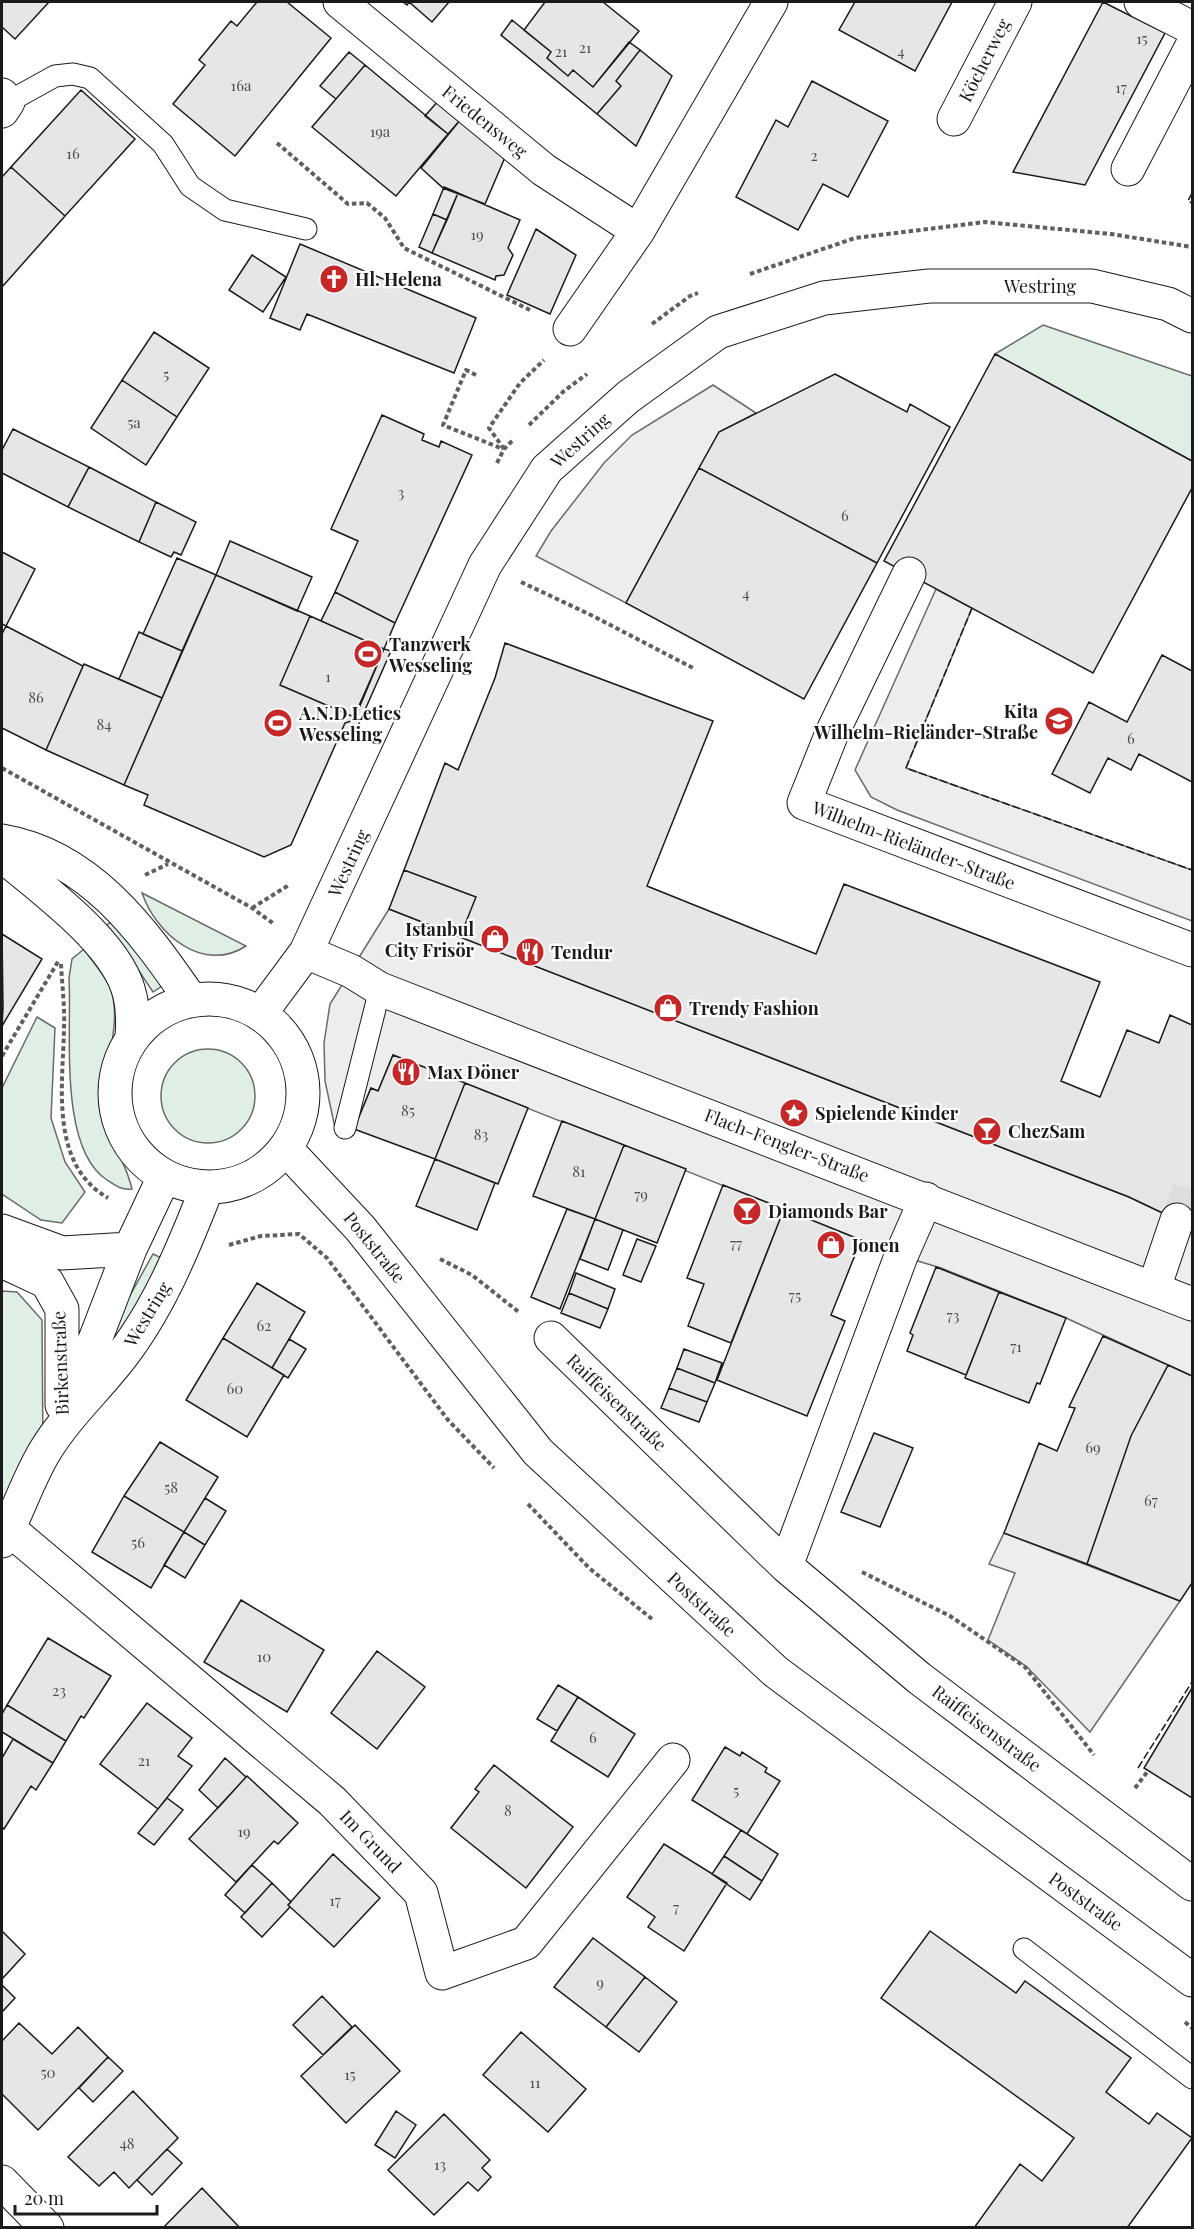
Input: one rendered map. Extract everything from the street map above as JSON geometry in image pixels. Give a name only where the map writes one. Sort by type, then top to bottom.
[{"type":"street","name":"Friedensweg","points":[[340,2],[544,170],[638,231]]},
{"type":"street","points":[[570,329],[638,231],[771,2]]},
{"type":"street","name":"Köcherweg","points":[[954,119],[1015,2]]},
{"type":"street","points":[[1141,2],[1192,28]]},
{"type":"street","points":[[1128,169],[1192,46]]},
{"type":"street","name":"Westring","points":[[260,1014],[306,952],[451,644],[485,566],[547,469],[628,397],[718,332],[824,298],[929,286],[1092,286],[1168,304],[1192,316]]},
{"type":"street","name":"Wilhelm-Rieländer-Straße","points":[[909,574],[832,733],[804,803],[1192,950]]},
{"type":"street","points":[[2,842],[27,846],[73,867],[113,901],[151,941],[189,997]]},
{"type":"street","points":[[2,855],[88,928],[117,968],[130,994],[132,1037]]},
{"type":"street","name":"Flach-Fengler-Straße","points":[[306,952],[351,971],[380,990],[926,1199],[1192,1304]]},
{"type":"street","points":[[189,997],[221,999],[242,1004],[260,1014],[287,1041],[298,1061],[303,1081],[302,1111],[286,1149],[275,1163],[241,1182],[207,1188],[186,1185],[164,1177],[143,1162],[132,1149],[123,1134],[115,1107],[114,1086],[121,1057],[132,1037],[149,1019],[189,997]]},
{"type":"street","name":"Poststraße","points":[[286,1149],[360,1228],[538,1452],[776,1672],[1192,1980]]},
{"type":"street","name":"Westring","points":[[62,1425],[130,1249],[164,1177]]},
{"type":"street","name":"Westring","points":[[5,1535],[44,1453],[62,1425],[118,1361],[162,1292],[187,1240],[207,1188]]},
{"type":"street","points":[[786,1566],[901,1256],[926,1199]]},
{"type":"street","points":[[1154,1288],[1177,1220]]},
{"type":"street","points":[[2,1231],[62,1253],[130,1249]]},
{"type":"street","name":"Birkenstraße","points":[[2,1261],[47,1282],[62,1310],[62,1425]]},
{"type":"street","name":"Raiffeisenstraße","points":[[551,1338],[786,1566],[919,1677],[1192,1884]]},
{"type":"street","name":"Im Grund","points":[[5,1535],[332,1801],[422,1893],[442,1973],[526,1943],[673,1760]]},
{"type":"street","points":[[2,2182],[47,2228]]},
{"type":"lane","points":[[4,102],[55,75],[73,74],[90,78],[163,144],[190,186],[225,210],[306,229]]},
{"type":"lane","points":[[345,1128],[380,990]]},
{"type":"lane","points":[[1024,1949],[1192,2078]]},
{"type":"path","points":[[277,143],[348,204],[367,203],[384,218],[404,248],[570,329],[554,350],[520,383],[489,428],[504,449]]},
{"type":"path","points":[[745,276],[855,238],[985,222],[1111,234],[1192,247]]},
{"type":"path","points":[[645,330],[690,296],[700,292]]},
{"type":"path","points":[[476,375],[466,370],[443,425],[504,449]]},
{"type":"path","points":[[526,427],[564,391],[591,371]]},
{"type":"path","points":[[494,471],[504,449],[519,435]]},
{"type":"path","points":[[485,566],[593,616],[693,668]]},
{"type":"path","points":[[2,768],[252,908],[294,881]]},
{"type":"path","points":[[2,1056],[60,957],[64,1028],[60,1084],[62,1121],[75,1162],[98,1192],[146,1218]]},
{"type":"path","points":[[430,1254],[472,1275],[551,1338]]},
{"type":"path","points":[[854,1568],[950,1616],[1025,1667],[1096,1758]]},
{"type":"path","points":[[1136,1788],[1148,1771]]},
{"type":"path","points":[[1128,1782],[1144,1796]]},
{"type":"green space","points":[[1043,325],[1192,376],[1192,461],[995,354]]},
{"type":"green space","points":[[142,893],[246,946],[230,953],[214,955],[198,952],[183,945],[158,923]]},
{"type":"green space","points":[[115,919],[162,986],[153,992],[131,959],[104,927]]},
{"type":"green space","points":[[84,949],[110,987],[114,1001],[114,1032],[106,1080],[105,1111],[110,1131],[132,1189],[113,1184],[91,1164],[81,1142],[74,1116],[69,1057],[69,978],[72,959]]},
{"type":"green space","points":[[37,1017],[55,1028],[51,1118],[65,1162],[85,1192],[62,1223],[41,1220],[2,1194],[2,1088]]},
{"type":"green space","points":[[208,1049],[226,1052],[242,1062],[252,1078],[255,1096],[252,1114],[242,1130],[226,1140],[208,1143],[190,1140],[174,1130],[164,1114],[161,1096],[164,1078],[174,1062],[190,1052]]},
{"type":"green space","points":[[153,1254],[164,1259],[116,1349],[104,1342]]},
{"type":"green space","points":[[2,1291],[17,1292],[42,1320],[43,1453],[2,1541]]},
{"type":"shaded area","points":[[713,385],[756,413],[719,432],[626,603],[536,556],[551,531],[604,463],[632,435]]},
{"type":"shaded area","points":[[936,589],[972,608],[906,768],[1192,870],[1192,921],[897,810],[871,797],[855,770]]},
{"type":"shaded area","points":[[389,909],[1129,1197],[1192,1227],[1192,1376],[1066,1318],[941,1268],[901,1256],[393,1055],[378,1091],[371,1088],[354,1129],[335,1128],[325,1081],[324,1043],[330,1004]]},
{"type":"shaded area","points":[[1004,1533],[1180,1601],[1090,1732],[1027,1667],[988,1640],[1015,1573],[989,1564]]},
{"type":"building","points":[[2,2],[49,2],[15,39],[2,27]]},
{"type":"building","points":[[257,2],[287,2],[331,38],[235,156],[173,104],[205,65],[199,60],[231,21],[237,26]]},
{"type":"building","points":[[409,2],[449,2],[432,22]]},
{"type":"building","points":[[545,2],[603,2],[639,31],[593,87],[573,70],[568,76],[547,58],[551,52],[524,30]]},
{"type":"building","points":[[855,2],[952,2],[915,71],[839,30]]},
{"type":"building","points":[[1103,2],[1165,33],[1085,185],[1013,172]]},
{"type":"building","points":[[512,20],[551,52],[547,58],[568,76],[573,70],[593,87],[629,42],[640,50],[616,81],[621,86],[597,114],[501,35]]},
{"type":"building","points":[[640,50],[672,76],[636,146],[597,114],[621,86],[616,81]]},
{"type":"building","points":[[349,52],[365,65],[336,99],[320,86]]},
{"type":"building","points":[[365,65],[448,134],[396,196],[312,127]]},
{"type":"building","points":[[812,81],[888,121],[848,197],[823,184],[798,230],[736,197],[776,120],[788,127]]},
{"type":"building","points":[[81,90],[135,139],[65,216],[11,167]]},
{"type":"building","points":[[439,100],[461,119],[448,134],[425,116]]},
{"type":"building","points":[[461,119],[506,155],[485,204],[443,188],[421,168]]},
{"type":"building","points":[[11,167],[65,216],[2,287],[2,177]]},
{"type":"building","points":[[444,187],[458,193],[447,220],[433,214]]},
{"type":"building","points":[[458,193],[520,220],[508,248],[513,255],[504,275],[496,276],[495,280],[432,253]]},
{"type":"building","points":[[433,214],[447,220],[432,253],[419,247]]},
{"type":"building","points":[[536,229],[576,255],[550,314],[507,295]]},
{"type":"building","name":"Hl. Helena","points":[[300,244],[476,318],[454,373],[307,314],[300,330],[270,318]]},
{"type":"building","points":[[252,255],[286,277],[263,312],[229,290]]},
{"type":"building","points":[[154,332],[209,368],[177,417],[122,380]]},
{"type":"building","points":[[995,354],[1192,461],[1192,488],[1093,673],[884,561]]},
{"type":"building","points":[[835,374],[907,412],[910,404],[950,427],[877,563],[699,468],[719,432]]},
{"type":"building","points":[[122,380],[177,417],[146,465],[91,428]]},
{"type":"building","points":[[382,415],[424,434],[422,440],[439,447],[441,441],[472,455],[395,623],[335,592],[358,541],[331,529]]},
{"type":"building","points":[[13,429],[89,467],[68,507],[2,473],[2,450]]},
{"type":"building","points":[[89,467],[156,502],[139,542],[68,507]]},
{"type":"building","points":[[699,468],[877,563],[804,699],[626,603]]},
{"type":"building","points":[[156,502],[196,522],[181,555],[174,552],[171,557],[139,542]]},
{"type":"building","points":[[230,541],[312,577],[297,611],[216,575]]},
{"type":"building","points":[[2,552],[35,569],[6,626],[2,624]]},
{"type":"building","points":[[177,558],[216,575],[182,651],[143,634]]},
{"type":"building","points":[[216,575],[310,616],[280,685],[354,717],[354,720],[345,723],[291,845],[264,857],[144,805],[148,795],[124,785]]},
{"type":"building","points":[[335,592],[395,623],[384,649],[321,621]]},
{"type":"building","points":[[310,616],[384,649],[354,717],[280,685]]},
{"type":"building","points":[[6,626],[83,666],[46,750],[2,728],[2,634]]},
{"type":"building","points":[[139,632],[182,651],[162,698],[119,679]]},
{"type":"building","points":[[505,643],[713,721],[647,886],[816,954],[844,884],[1100,982],[1061,1081],[1100,1097],[1127,1030],[1159,1043],[1170,1015],[1192,1025],[1192,1227],[1129,1197],[460,937],[476,897],[404,870],[445,763],[458,770],[495,678]]},
{"type":"building","points":[[384,649],[391,651],[357,728],[339,736],[345,723],[354,720]]},
{"type":"building","points":[[1162,655],[1192,671],[1192,782],[1139,754],[1131,770],[1108,758],[1090,793],[1052,774],[1089,702],[1127,722]]},
{"type":"building","points":[[84,664],[162,698],[124,785],[46,750]]},
{"type":"building","points":[[404,870],[476,897],[460,937],[389,909]]},
{"type":"building","points":[[2,934],[42,959],[2,1026],[3,1008]]},
{"type":"building","points":[[393,1055],[465,1083],[435,1159],[354,1129],[371,1088],[378,1091]]},
{"type":"building","points":[[465,1083],[528,1108],[498,1184],[435,1159]]},
{"type":"building","points":[[562,1121],[624,1145],[595,1219],[533,1196]]},
{"type":"building","points":[[624,1145],[686,1169],[657,1243],[595,1219]]},
{"type":"building","points":[[435,1159],[495,1183],[477,1230],[416,1206]]},
{"type":"building","points":[[723,1185],[784,1209],[731,1343],[688,1326],[704,1284],[687,1278]]},
{"type":"building","points":[[567,1209],[595,1219],[560,1309],[531,1297]]},
{"type":"building","points":[[784,1209],[861,1240],[831,1315],[845,1321],[807,1416],[717,1380]]},
{"type":"building","points":[[595,1219],[623,1230],[608,1270],[580,1259]]},
{"type":"building","points":[[637,1239],[656,1246],[641,1282],[623,1275]]},
{"type":"building","points":[[936,1267],[999,1292],[966,1375],[907,1351],[913,1335],[910,1333]]},
{"type":"building","points":[[576,1273],[615,1289],[608,1309],[569,1293]]},
{"type":"building","points":[[257,1283],[305,1312],[272,1368],[223,1338]]},
{"type":"building","points":[[999,1292],[1066,1318],[1040,1384],[1037,1383],[1029,1403],[965,1378]]},
{"type":"building","points":[[569,1293],[608,1309],[600,1328],[561,1313]]},
{"type":"building","points":[[1103,1336],[1168,1365],[1131,1436],[1087,1564],[1004,1533],[1039,1443],[1057,1451],[1075,1408],[1069,1407]]},
{"type":"building","points":[[223,1338],[284,1375],[247,1437],[186,1400]]},
{"type":"building","points":[[289,1339],[306,1349],[288,1378],[272,1368]]},
{"type":"building","points":[[684,1349],[722,1363],[715,1383],[677,1368]]},
{"type":"building","points":[[1168,1365],[1192,1376],[1192,1583],[1180,1601],[1087,1564],[1131,1436]]},
{"type":"building","points":[[677,1368],[715,1383],[707,1402],[669,1388]]},
{"type":"building","points":[[669,1388],[707,1402],[699,1422],[661,1408]]},
{"type":"building","points":[[874,1433],[913,1448],[880,1527],[841,1512]]},
{"type":"building","points":[[160,1442],[218,1477],[184,1532],[124,1496]]},
{"type":"building","points":[[124,1496],[184,1532],[151,1588],[92,1552]]},
{"type":"building","points":[[205,1498],[226,1511],[205,1545],[184,1532]]},
{"type":"building","points":[[184,1532],[205,1545],[185,1578],[164,1565]]},
{"type":"building","points":[[241,1600],[324,1650],[287,1712],[204,1662]]},
{"type":"building","points":[[48,1638],[111,1676],[84,1718],[81,1716],[66,1741],[7,1705]]},
{"type":"building","points":[[377,1651],[425,1687],[377,1749],[331,1713]]},
{"type":"building","points":[[558,1685],[578,1697],[557,1731],[537,1719]]},
{"type":"building","points":[[1192,1688],[1192,1798],[1144,1768]]},
{"type":"building","points":[[578,1697],[635,1734],[608,1777],[551,1741]]},
{"type":"building","points":[[147,1703],[192,1738],[178,1756],[192,1766],[158,1809],[100,1764]]},
{"type":"building","points":[[7,1705],[66,1741],[53,1763],[2,1732],[2,1714]]},
{"type":"building","points":[[13,1739],[53,1763],[36,1790],[31,1786],[4,1829],[2,1827],[2,1758]]},
{"type":"building","points":[[725,1747],[740,1756],[742,1752],[767,1768],[765,1772],[780,1781],[747,1834],[692,1800]]},
{"type":"building","points":[[225,1758],[246,1777],[218,1808],[199,1790]]},
{"type":"building","points":[[494,1765],[573,1827],[526,1888],[451,1828],[479,1792],[475,1789]]},
{"type":"building","points":[[247,1776],[298,1823],[278,1844],[274,1841],[236,1882],[189,1839]]},
{"type":"building","points":[[167,1798],[183,1810],[154,1845],[138,1833]]},
{"type":"building","points":[[741,1830],[778,1854],[762,1881],[724,1856]]},
{"type":"building","points":[[664,1844],[727,1883],[684,1951],[648,1927],[655,1917],[627,1897]]},
{"type":"building","points":[[333,1854],[380,1898],[334,1947],[288,1905]]},
{"type":"building","points":[[724,1856],[762,1881],[750,1900],[712,1874]]},
{"type":"building","points":[[252,1865],[272,1883],[245,1913],[225,1895]]},
{"type":"building","points":[[272,1883],[291,1902],[288,1905],[290,1907],[262,1937],[241,1917]]},
{"type":"building","points":[[2,1931],[25,1954],[2,1979]]},
{"type":"building","points":[[930,1931],[1016,1993],[1025,1981],[1131,2058],[1106,2092],[1149,2124],[1157,2113],[1192,2138],[1127,2228],[974,2228],[1020,2164],[1042,2181],[1074,2138],[881,1998]]},
{"type":"building","points":[[593,1938],[645,1977],[606,2027],[554,1987]]},
{"type":"building","points":[[645,1977],[677,2002],[639,2052],[606,2027]]},
{"type":"building","points":[[2,1985],[15,1998],[2,2012]]},
{"type":"building","points":[[322,1996],[352,2027],[323,2055],[293,2025]]},
{"type":"building","points":[[19,2023],[52,2054],[78,2027],[108,2057],[38,2130],[2,2094],[2,2041]]},
{"type":"building","points":[[355,2025],[400,2071],[346,2123],[301,2076]]},
{"type":"building","points":[[521,2032],[586,2089],[548,2132],[483,2075]]},
{"type":"building","points":[[108,2057],[123,2071],[93,2102],[79,2088]]},
{"type":"building","points":[[133,2091],[178,2138],[129,2188],[114,2172],[99,2186],[68,2157]]},
{"type":"building","points":[[396,2111],[416,2125],[395,2158],[375,2145]]},
{"type":"building","points":[[444,2114],[490,2160],[482,2168],[491,2177],[478,2191],[468,2182],[434,2215],[388,2170]]},
{"type":"building","points":[[167,2149],[182,2163],[152,2195],[137,2180]]},
{"type":"building","points":[[202,2188],[240,2228],[163,2228]]},
{"type":"tunnel","points":[[1177,1220],[1192,1182]]},
{"type":"fence","points":[[1192,193],[1188,201],[1192,203]]},
{"type":"fence","points":[[972,608],[906,768],[1192,870]]},
{"type":"fence","points":[[1138,1768],[1192,1682]]},
{"type":"place","name":"Hl. Helena","points":[[334,279]]},
{"type":"place","name":"Tanzwerk Wesseling","points":[[368,654]]},
{"type":"place","name":"Kita Wilhelm-Rieländer-Straße","points":[[1059,721]]},
{"type":"place","name":"A.N.D Letics Wesseling","points":[[278,723]]},
{"type":"place","name":"Istanbul City Frisör","points":[[495,939]]},
{"type":"place","name":"Tendur","points":[[530,952]]},
{"type":"place","name":"Trendy Fashion","points":[[668,1008]]},
{"type":"place","name":"Max Döner","points":[[406,1072]]},
{"type":"place","name":"Spielende Kinder","points":[[794,1113]]},
{"type":"place","name":"ChezSam","points":[[987,1131]]},
{"type":"place","name":"Diamonds Bar","points":[[747,1211]]},
{"type":"place","name":"Jonen","points":[[831,1245]]}]
